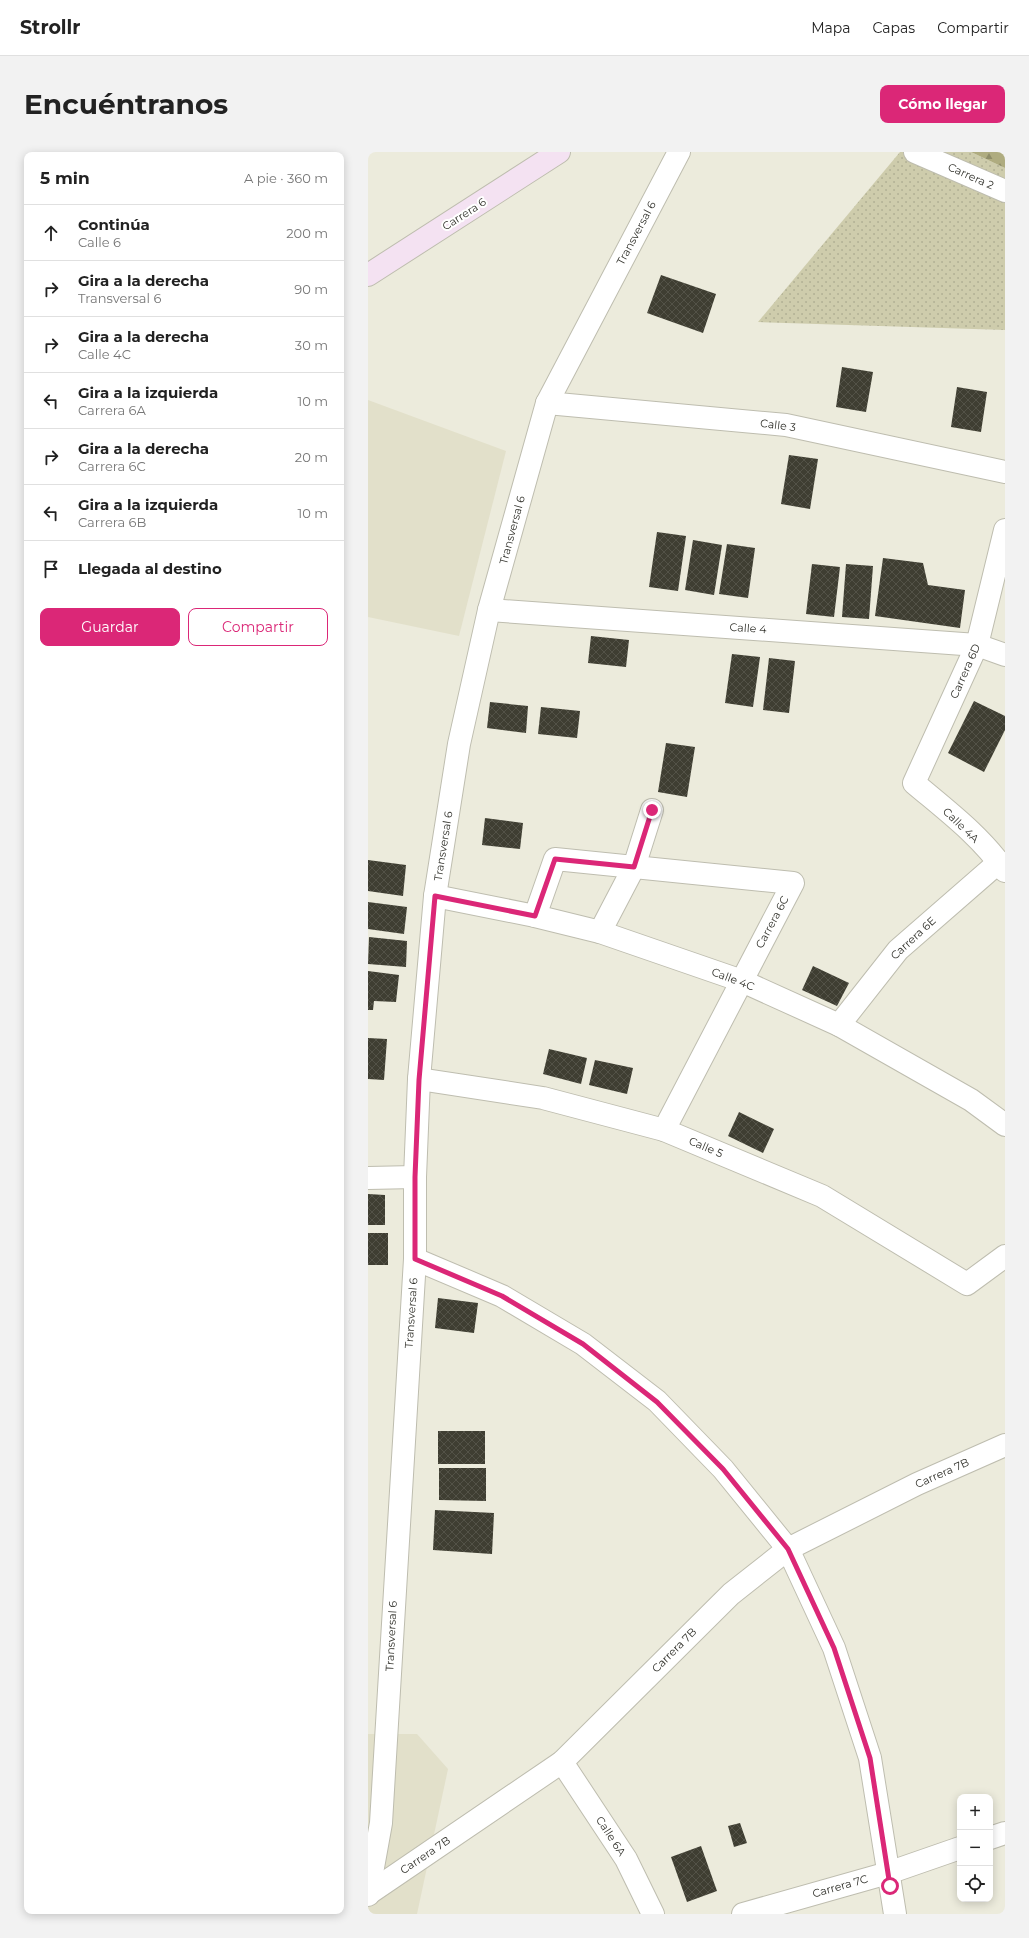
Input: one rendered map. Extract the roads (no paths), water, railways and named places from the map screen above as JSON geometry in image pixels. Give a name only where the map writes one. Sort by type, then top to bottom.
[{"type":"main road","name":"Carrera 6","points":[[368,275],[559,152]]},
{"type":"street","name":"Transversal 6","points":[[368,1894],[415,1259],[415,1177],[419,1080],[435,896],[459,744],[490,610],[547,403],[678,152]]},
{"type":"street","name":"Carrera 2","points":[[915,152],[1005,191]]},
{"type":"street","name":"Calle 3","points":[[547,403],[786,425],[1005,472]]},
{"type":"street","name":"Carrera 6D","points":[[914,783],[977,644],[1005,530]]},
{"type":"street","name":"Calle 4","points":[[490,610],[977,644],[1005,655]]},
{"type":"street","name":"Calle 4A","points":[[914,783],[959,820],[1002,866]]},
{"type":"street","points":[[600,932],[634,867],[652,810]]},
{"type":"street","name":"Carrera 6C","points":[[535,916],[555,859],[792,883],[664,1130]]},
{"type":"street","name":"Carrera 6E","points":[[839,1025],[898,950],[1002,866]]},
{"type":"street","name":"Calle 4C","points":[[435,896],[535,916],[600,932],[742,981],[839,1025],[971,1100],[1005,1125]]},
{"type":"street","name":"Calle 5","points":[[419,1080],[543,1098],[664,1130],[822,1196],[967,1284],[1005,1256]]},
{"type":"street","points":[[368,1178],[415,1177]]},
{"type":"street","points":[[415,1259],[502,1296],[583,1344],[608,1363],[663,1407],[723,1469],[788,1549],[834,1648],[870,1758],[895,1914]]},
{"type":"street","name":"Carrera 7B","points":[[368,1894],[562,1762],[731,1594],[788,1549],[917,1484],[1005,1445]]},
{"type":"street","name":"Calle 6A","points":[[562,1762],[626,1860],[653,1914]]},
{"type":"street","points":[[993,1837],[1005,1833]]},
{"type":"street","name":"Carrera 7C","points":[[743,1914],[888,1873],[957,1849]]}]
